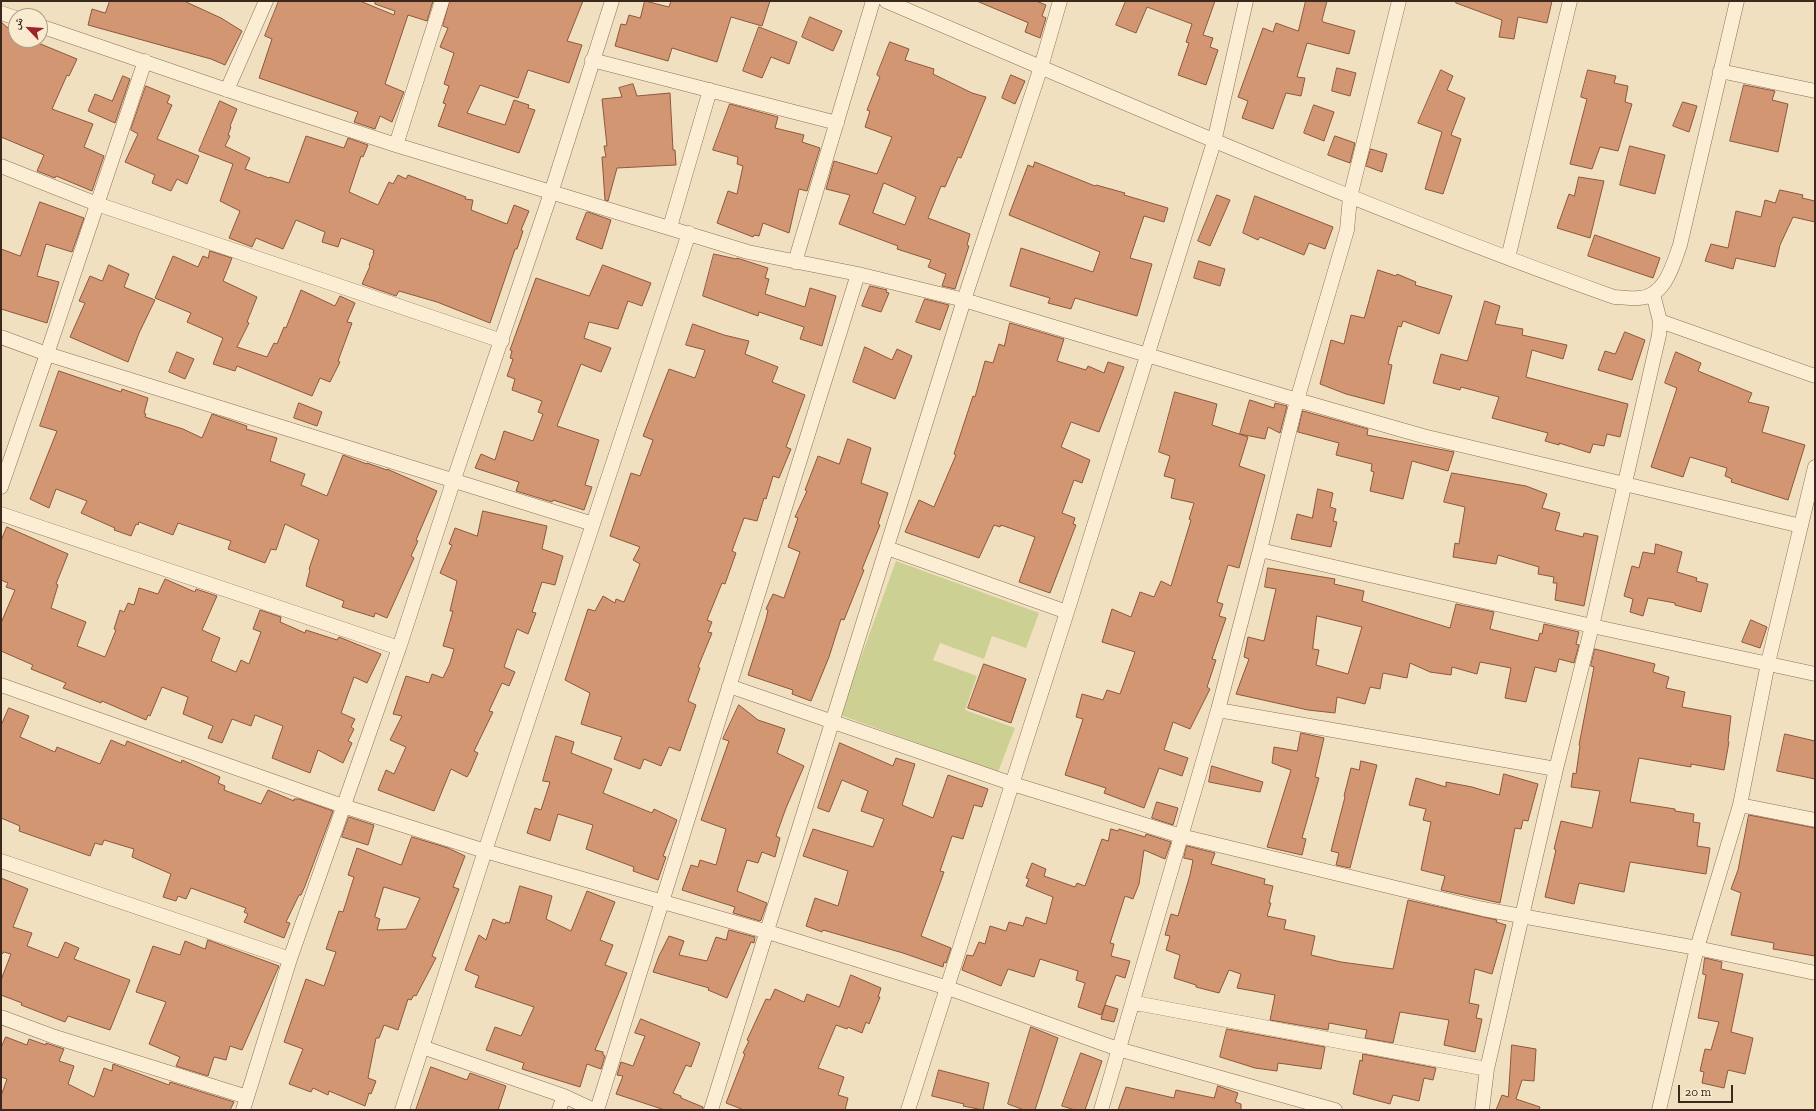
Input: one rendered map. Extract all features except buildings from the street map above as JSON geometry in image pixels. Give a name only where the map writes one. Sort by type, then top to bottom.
[{"type":"street","points":[[227,90],[266,1]]},
{"type":"street","points":[[396,145],[442,1]]},
{"type":"street","points":[[1,1017],[245,1103],[290,959],[399,648],[454,480],[502,341],[612,1]]},
{"type":"street","points":[[795,262],[873,1]]},
{"type":"street","points":[[886,1],[1214,142],[1350,197],[1614,297],[1640,298],[1653,294],[1662,285],[1671,270],[1680,245],[1736,1]]},
{"type":"street","points":[[711,1110],[768,932],[964,300],[1041,67],[1060,1]]},
{"type":"street","points":[[908,1110],[1148,356],[1214,142],[1246,1]]},
{"type":"street","points":[[1101,1110],[1218,710],[1297,400],[1347,230],[1350,197],[1399,1]]},
{"type":"street","points":[[1508,258],[1570,1]]},
{"type":"street","points":[[48,29],[227,90],[396,145],[551,193],[670,227],[748,252],[858,274],[964,300],[1148,356],[1423,436],[1801,526]]},
{"type":"street","points":[[592,60],[837,123]]},
{"type":"street","points":[[1,487],[145,61]]},
{"type":"street","points":[[1720,71],[1815,91]]},
{"type":"street","points":[[670,227],[710,90]]},
{"type":"street","points":[[1,166],[97,204],[502,341]]},
{"type":"street","points":[[402,1110],[485,851],[689,233]]},
{"type":"street","points":[[422,1047],[564,1096],[596,1110],[858,274]]},
{"type":"street","points":[[1482,1110],[1487,1069],[1556,769],[1592,626],[1659,335],[1660,321],[1653,294]]},
{"type":"street","points":[[1660,321],[1815,376]]},
{"type":"street","points":[[1,337],[47,354],[593,524]]},
{"type":"street","points":[[1660,1110],[1697,948],[1740,805],[1768,663],[1815,467]]},
{"type":"street","points":[[1,514],[399,648]]},
{"type":"street","points":[[887,548],[1067,612]]},
{"type":"street","points":[[1260,550],[1592,626],[1815,674]]},
{"type":"street","points":[[1,685],[344,806],[485,851],[662,903],[768,932],[948,988],[1118,1049],[1335,1110]]},
{"type":"street","points":[[729,686],[1012,784],[1182,836],[1484,909],[1697,948],[1815,972]]},
{"type":"street","points":[[1218,710],[1556,769]]},
{"type":"street","points":[[1740,805],[1815,820]]},
{"type":"street","points":[[1,861],[290,959]]},
{"type":"street","points":[[1132,1004],[1141,1004],[1487,1069]]},
{"type":"street","points":[[559,1110],[564,1096]]},
{"type":"green space","points":[[896,561],[1039,613],[1026,648],[992,636],[984,659],[940,643],[933,660],[977,676],[965,710],[1015,728],[998,772],[840,715]]}]
